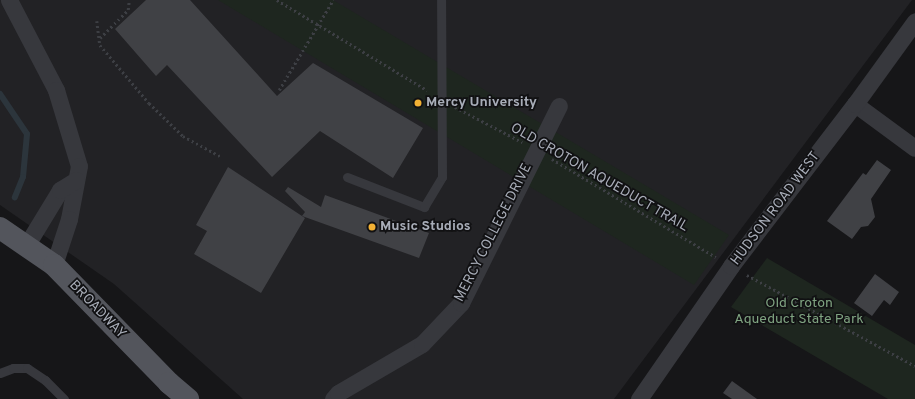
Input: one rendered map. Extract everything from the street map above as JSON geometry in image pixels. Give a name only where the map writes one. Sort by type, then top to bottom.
[{"type":"main road","name":"BROADWAY","points":[[0,228],[54,265],[169,383],[188,399]]},
{"type":"street","points":[[9,0],[56,90],[79,166],[69,219],[54,265]]},
{"type":"street","name":"HUDSON ROAD WEST","points":[[639,399],[731,266],[855,104],[915,21]]},
{"type":"street","points":[[855,104],[915,148]]},
{"type":"street","name":"MERCY COLLEGE DRIVE","points":[[333,399],[338,393],[422,344],[461,303],[559,106]]},
{"type":"street","points":[[26,246],[60,190],[76,180]]},
{"type":"lane","points":[[347,177],[424,207],[442,177],[441,0]]},
{"type":"lane","points":[[0,373],[14,368],[27,368],[45,380],[64,399]]},
{"type":"path","points":[[100,38],[128,10],[129,0]]},
{"type":"path","name":"OLD CROTON AQUEDUCT TRAIL","points":[[277,0],[441,99],[484,124],[536,150],[731,266],[915,366]]},
{"type":"path","points":[[279,90],[333,0]]},
{"type":"path","points":[[97,21],[100,45],[155,108],[183,136],[220,156]]},
{"type":"shaded area","name":"Mercy University","points":[[0,0],[912,0],[614,399],[243,399],[114,284],[0,205]]},
{"type":"green space","name":"Old Croton Aqueduct State Park","points":[[218,0],[333,0],[729,235],[694,285]]},
{"type":"green space","name":"Old Croton Aqueduct State Park","points":[[767,258],[915,345],[915,399],[888,399],[731,307]]},
{"type":"building","points":[[146,0],[190,0],[277,96],[313,63],[423,128],[393,178],[320,131],[272,177],[167,65],[156,76],[115,29]]},
{"type":"building","points":[[877,160],[891,170],[871,199],[875,217],[868,226],[861,227],[852,239],[827,221],[863,173],[866,175]]},
{"type":"building","points":[[228,167],[305,218],[261,293],[194,254],[207,231],[196,225]]},
{"type":"building","name":"Music Studios","points":[[288,187],[321,207],[325,195],[429,233],[419,258],[302,216],[305,212],[285,191]]},
{"type":"building","points":[[875,274],[899,292],[890,305],[884,300],[872,316],[854,303]]},
{"type":"building","points":[[732,381],[757,399],[732,399],[723,393]]},
{"type":"waterway","points":[[0,94],[27,134],[23,177],[15,197]]},
{"type":"place","name":"Mercy University","points":[[418,103]]},
{"type":"place","name":"Music Studios","points":[[372,227]]}]
